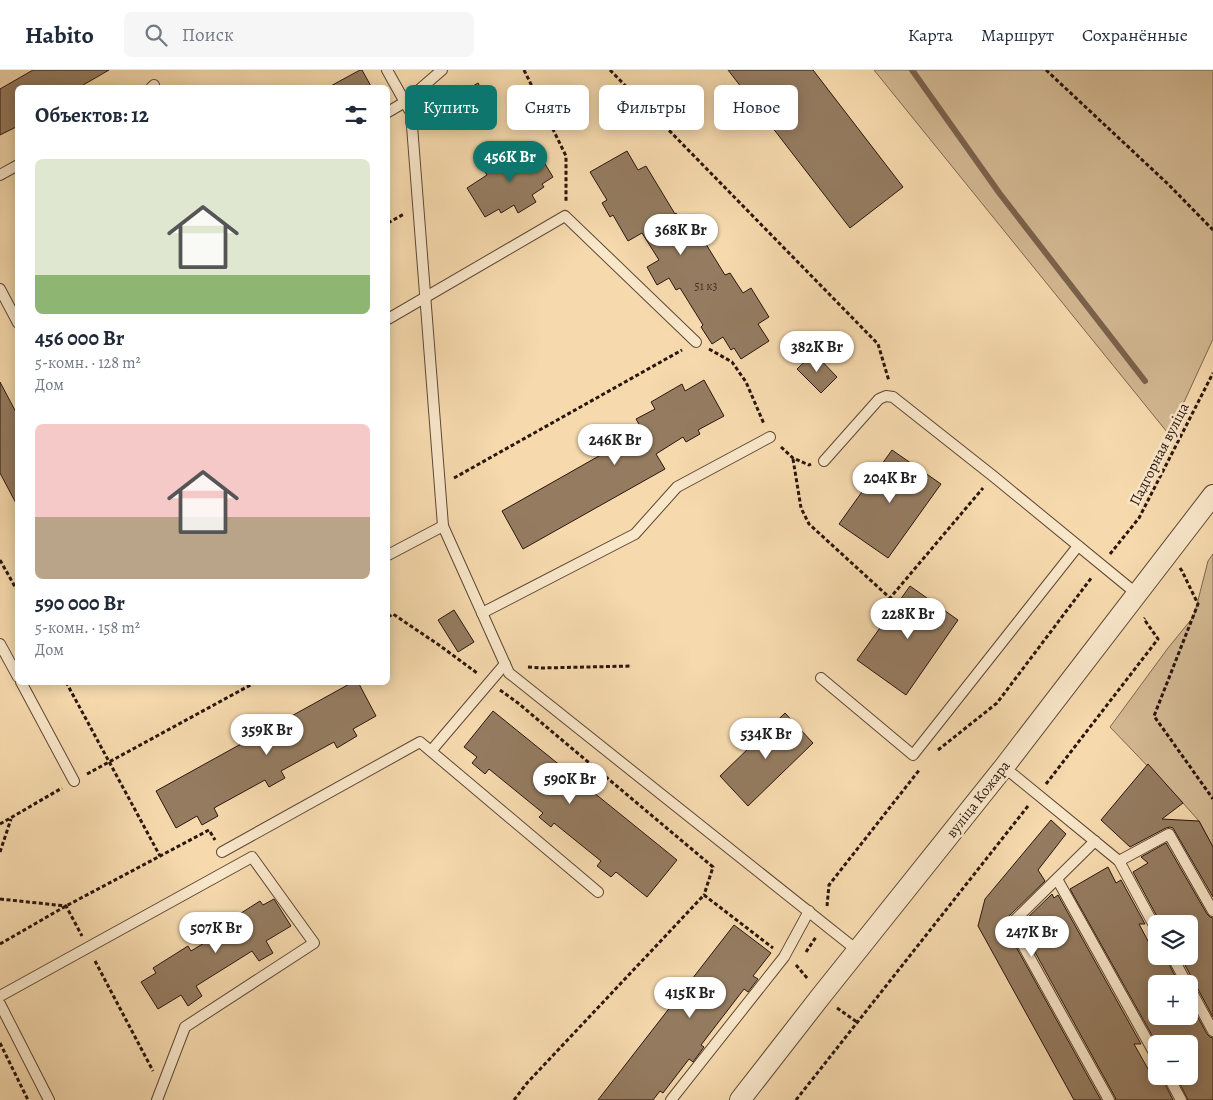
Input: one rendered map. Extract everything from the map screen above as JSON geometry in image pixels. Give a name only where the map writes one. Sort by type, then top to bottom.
[{"type":"street","name":"вуліца Кожара","points":[[740,1100],[1004,767],[1213,495]]},
{"type":"lane","points":[[387,70],[405,102],[390,111]]},
{"type":"lane","points":[[425,85],[442,70]]},
{"type":"lane","points":[[412,130],[443,526],[509,674],[858,951]]},
{"type":"lane","points":[[0,175],[15,167]]},
{"type":"lane","points":[[390,318],[566,216],[696,342]]},
{"type":"lane","points":[[0,289],[15,317]]},
{"type":"lane","points":[[824,461],[879,399],[886,396],[893,397],[1137,594]]},
{"type":"lane","points":[[482,613],[635,534],[677,487],[770,437]]},
{"type":"lane","points":[[390,554],[443,526]]},
{"type":"lane","points":[[820,678],[913,755],[1078,546]]},
{"type":"lane","points":[[0,644],[15,672]]},
{"type":"lane","points":[[431,751],[505,664]]},
{"type":"lane","points":[[23,685],[74,781]]},
{"type":"lane","points":[[222,852],[420,742],[598,892]]},
{"type":"lane","points":[[1004,767],[1118,861],[1148,915]]},
{"type":"lane","points":[[1118,861],[1169,834],[1213,911]]},
{"type":"lane","points":[[1095,841],[1011,924],[1109,1100]]},
{"type":"lane","points":[[0,996],[252,857],[314,944],[185,1027],[157,1100]]},
{"type":"lane","points":[[1057,878],[1148,1042]]},
{"type":"lane","points":[[671,1100],[784,957],[809,911]]},
{"type":"lane","points":[[0,1004],[50,1100]]},
{"type":"lane","points":[[1198,1004],[1213,1031]]},
{"type":"lane","points":[[1173,1085],[1181,1100]]},
{"type":"path","points":[[524,70],[566,156],[566,216]]},
{"type":"path","points":[[610,70],[878,344],[893,397]]},
{"type":"path","points":[[1046,70],[1170,184],[1213,230]]},
{"type":"path","points":[[440,486],[696,342],[732,362],[746,382],[770,437],[793,458],[809,465],[824,461]]},
{"type":"path","name":"Падгорная вуліца","points":[[933,755],[997,703],[1139,518],[1213,373]]},
{"type":"path","points":[[793,458],[801,508],[809,524],[890,598],[993,476]]},
{"type":"path","points":[[1167,556],[1182,570],[1198,604],[1154,716],[1213,800]]},
{"type":"path","points":[[0,560],[15,587]]},
{"type":"path","points":[[1177,577],[1188,564]]},
{"type":"path","points":[[796,1100],[1158,639],[1144,619],[1150,612]]},
{"type":"path","points":[[390,616],[393,614],[439,645],[518,703],[713,868],[704,895],[527,1083],[514,1100]]},
{"type":"path","points":[[505,664],[541,668],[632,666]]},
{"type":"path","points":[[68,685],[160,856]]},
{"type":"path","points":[[0,824],[74,781],[250,685]]},
{"type":"path","points":[[803,957],[825,924],[829,885],[920,768]]},
{"type":"path","points":[[0,852],[11,818]]},
{"type":"path","points":[[0,944],[66,906],[209,830],[222,852]]},
{"type":"path","points":[[704,895],[797,965],[821,996],[857,1022]]},
{"type":"path","points":[[0,899],[66,906]]},
{"type":"path","points":[[66,906],[162,1087]]},
{"type":"path","points":[[791,973],[797,965]]},
{"type":"path","points":[[0,1043],[28,1100]]},
{"type":"shaded area","points":[[874,70],[1213,70],[1213,339],[1185,400],[1167,432]]},
{"type":"shaded area","points":[[1213,554],[1213,847],[1199,821],[1110,727],[1194,616],[1208,561]]},
{"type":"building","points":[[33,70],[109,70],[83,85],[15,85],[15,128],[0,135],[0,89]]},
{"type":"building","points":[[362,70],[370,85],[332,85]]},
{"type":"building","points":[[728,70],[813,70],[903,187],[850,228],[774,130],[798,130],[798,85],[740,85]]},
{"type":"building","points":[[512,149],[518,159],[536,149],[553,177],[542,184],[544,187],[532,195],[536,202],[518,213],[514,205],[501,213],[499,209],[485,217],[467,188],[487,175],[482,167]]},
{"type":"building","points":[[627,151],[638,170],[646,166],[688,233],[696,228],[725,275],[730,273],[743,293],[751,288],[769,317],[758,324],[769,341],[741,359],[734,348],[731,350],[723,337],[712,344],[701,327],[703,325],[680,288],[676,290],[669,278],[657,285],[647,267],[659,260],[642,233],[628,241],[613,215],[610,217],[602,203],[607,200],[590,172]]},
{"type":"building","points":[[814,353],[837,377],[821,393],[797,369]]},
{"type":"building","points":[[704,380],[724,416],[698,430],[700,434],[686,442],[683,437],[656,454],[665,469],[523,549],[502,511],[643,431],[636,419],[655,409],[651,402],[682,384],[685,391]]},
{"type":"building","points":[[0,382],[15,410],[15,501],[0,473]]},
{"type":"building","points":[[892,450],[941,484],[888,558],[839,524]]},
{"type":"building","points":[[910,586],[958,620],[906,695],[857,660]]},
{"type":"building","points":[[454,610],[474,642],[458,652],[438,620]]},
{"type":"building","points":[[348,685],[360,685],[376,716],[353,729],[357,736],[337,748],[334,742],[281,771],[285,778],[269,787],[265,780],[214,808],[218,816],[202,825],[197,816],[176,828],[156,791]]},
{"type":"building","points":[[493,711],[677,860],[647,897],[616,872],[611,877],[597,866],[601,861],[554,823],[551,827],[539,817],[543,813],[489,769],[485,774],[472,763],[477,757],[464,747]]},
{"type":"building","points":[[785,713],[813,743],[748,806],[720,776]]},
{"type":"building","points":[[1148,764],[1183,803],[1162,819],[1199,821],[1213,847],[1213,897],[1173,828],[1166,828],[1130,847],[1101,820]]},
{"type":"building","points":[[1051,820],[1066,834],[1038,870],[1045,881],[1006,919],[1004,924],[1101,1100],[1074,1100],[978,926],[985,899]]},
{"type":"building","points":[[1166,843],[1207,914],[1213,918],[1213,1017],[1198,989],[1198,975],[1190,975],[1185,965],[1198,965],[1198,915],[1156,915],[1133,872],[1148,863],[1141,857]]},
{"type":"building","points":[[1108,867],[1116,883],[1121,880],[1145,924],[1139,924],[1148,941],[1148,965],[1170,965],[1174,975],[1148,975],[1148,1025],[1198,1025],[1198,1018],[1207,1034],[1213,1038],[1213,1100],[1188,1100],[1180,1085],[1198,1085],[1198,1035],[1152,1035],[1070,889]]},
{"type":"building","points":[[1052,894],[1054,898],[1058,895],[1141,1044],[1134,1044],[1148,1069],[1148,1085],[1166,1085],[1173,1100],[1116,1100],[1020,925]]},
{"type":"building","points":[[274,899],[291,926],[266,941],[273,953],[259,961],[252,951],[196,986],[202,996],[188,1006],[181,995],[158,1009],[141,982],[156,973],[153,968],[188,946],[191,951],[227,929],[224,924],[260,901],[263,905]]},
{"type":"building","points":[[734,925],[771,953],[753,976],[758,979],[748,992],[744,989],[701,1045],[704,1047],[693,1062],[689,1059],[663,1093],[660,1091],[653,1100],[598,1100]]},
{"type":"waterway","points":[[912,70],[1000,194],[1145,381]]}]
